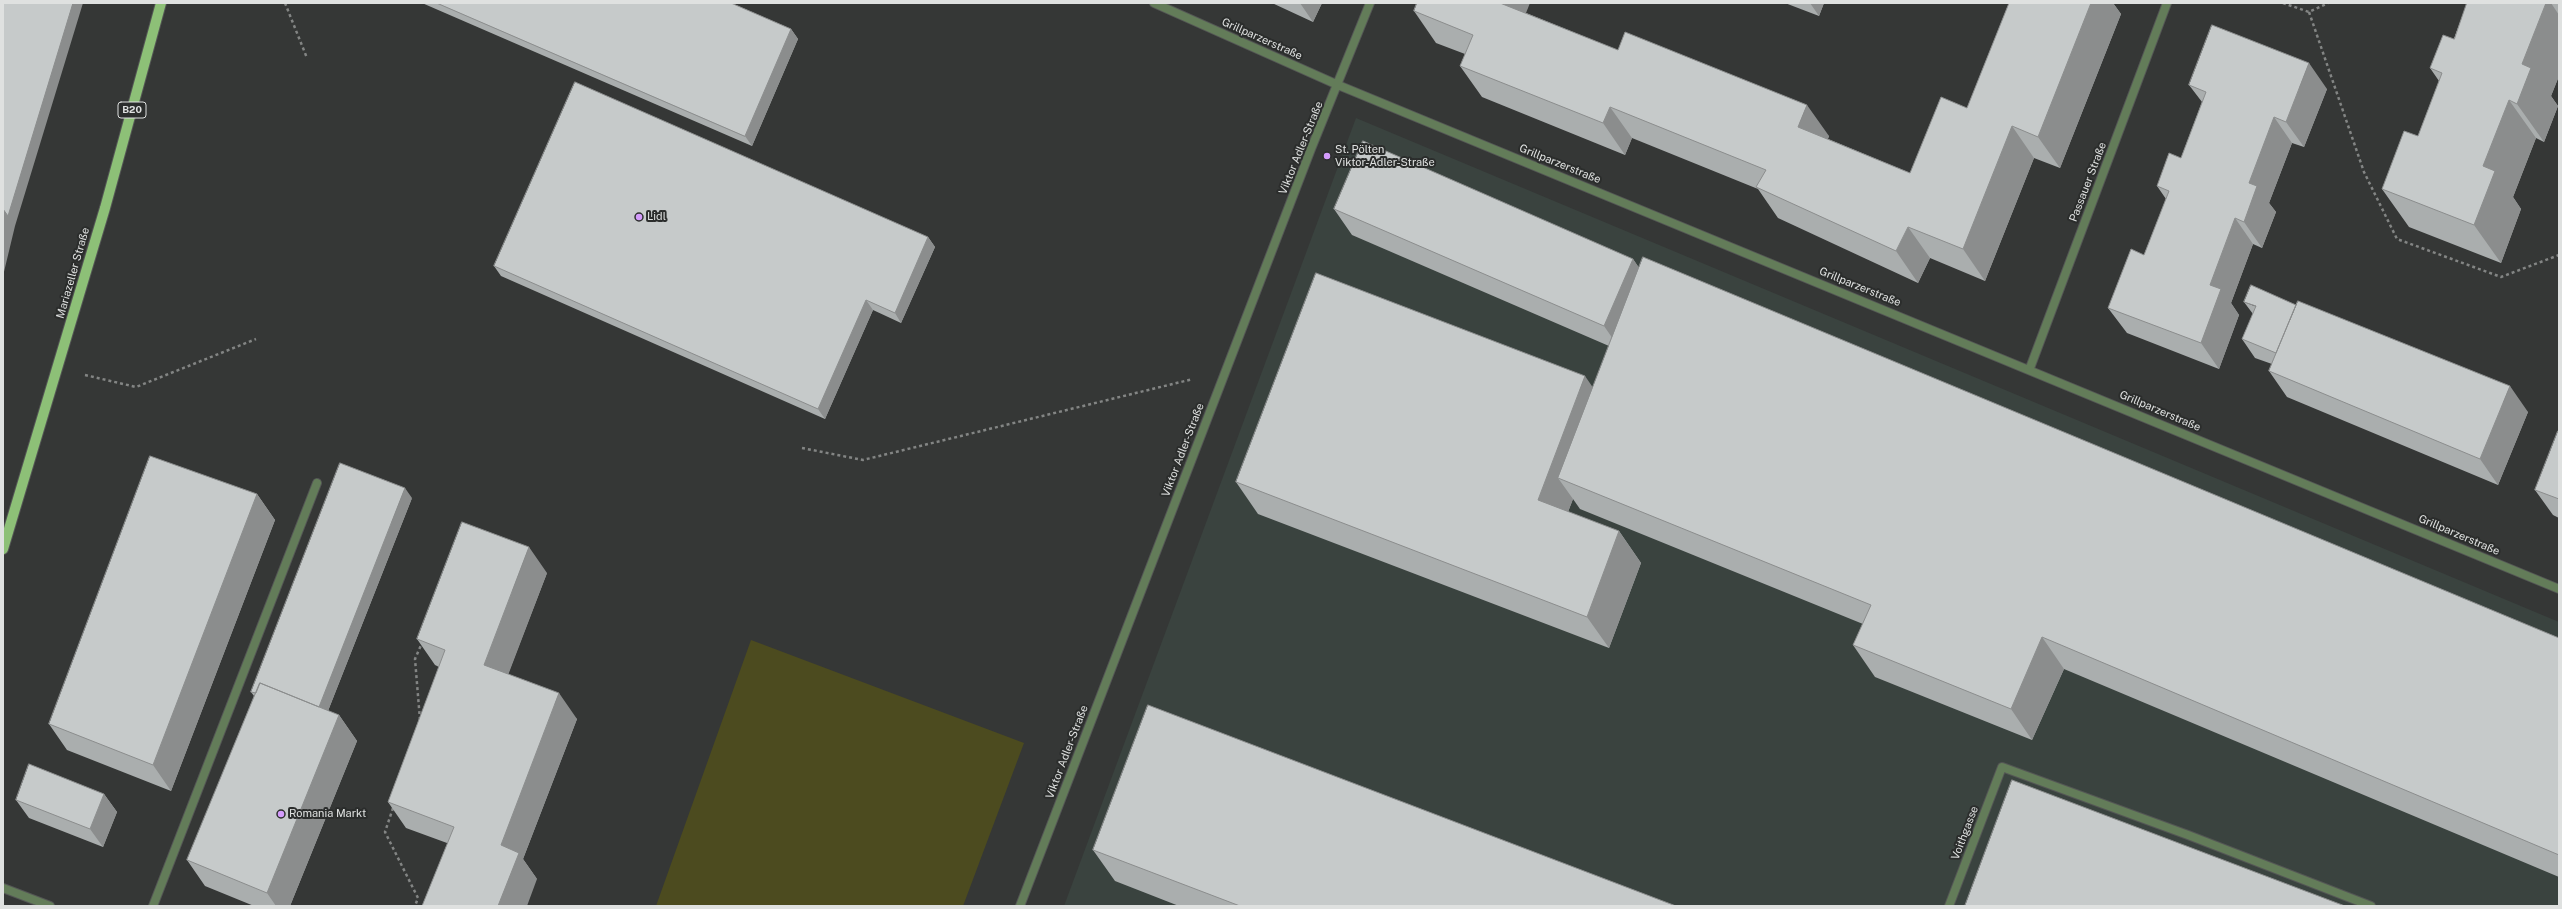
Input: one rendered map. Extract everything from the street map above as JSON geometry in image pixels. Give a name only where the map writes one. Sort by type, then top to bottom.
[{"type":"main road","name":"Mariazeller Straße","points":[[3,549],[58,368],[161,3]]},
{"type":"street","name":"Grillparzerstraße","points":[[1154,3],[1338,85],[2030,368],[2559,589]]},
{"type":"street","name":"Viktor Adler-Straße","points":[[1020,906],[1226,371],[1370,3]]},
{"type":"street","name":"Passauer Straße","points":[[2030,368],[2167,3]]},
{"type":"street","points":[[154,906],[317,482]]},
{"type":"street","name":"Voithgasse","points":[[1949,906],[2002,767],[2188,835],[2371,906]]},
{"type":"street","points":[[3,888],[50,906]]},
{"type":"path","points":[[285,3],[307,58]]},
{"type":"path","points":[[2283,3],[2309,12],[2328,3]]},
{"type":"path","points":[[2309,12],[2364,172],[2397,239],[2501,277],[2559,255]]},
{"type":"path","points":[[58,368],[136,387],[256,339]]},
{"type":"path","points":[[802,448],[863,460],[1226,371]]},
{"type":"path","points":[[421,724],[415,659],[423,641]]},
{"type":"path","points":[[395,803],[385,832],[418,898],[415,906]]},
{"type":"shaded area","points":[[1356,118],[2559,622],[2559,906],[1064,906]]},
{"type":"shaded area","points":[[751,640],[1024,743],[963,906],[656,906]]},
{"type":"building","points":[[3,3],[73,3],[8,216],[3,209]]},
{"type":"building","points":[[437,3],[731,3],[791,29],[745,136]]},
{"type":"building","points":[[1417,3],[1500,3],[1618,50],[1625,32],[1807,105],[1798,127],[1910,173],[1941,97],[1967,108],[2009,3],[2091,3],[2038,137],[2012,126],[1963,249],[1908,227],[1896,251],[1756,187],[1766,170],[1610,107],[1603,123],[1460,66],[1473,35],[1414,11]]},
{"type":"building","points":[[2467,3],[2546,3],[2522,64],[2531,68],[2517,104],[2509,100],[2483,166],[2495,171],[2474,225],[2382,189],[2404,131],[2418,136],[2442,73],[2430,68],[2443,35],[2454,39]]},
{"type":"building","points":[[2212,25],[2309,63],[2286,122],[2274,117],[2249,183],[2257,186],[2244,222],[2235,218],[2210,285],[2221,289],[2201,343],[2108,308],[2131,249],[2144,255],[2169,191],[2157,186],[2169,153],[2181,158],[2206,92],[2189,85]]},
{"type":"building","points":[[575,82],[928,237],[895,313],[866,300],[818,409],[494,266]]},
{"type":"building","points":[[1363,141],[1633,259],[1604,326],[1334,209]]},
{"type":"building","points":[[1643,257],[2559,638],[2559,855],[2042,637],[2011,709],[1853,645],[1871,605],[1558,478]]},
{"type":"building","points":[[1316,273],[1585,376],[1538,500],[1619,531],[1587,617],[1236,482]]},
{"type":"building","points":[[2251,285],[2296,305],[2276,353],[2242,339],[2256,306],[2244,302]]},
{"type":"building","points":[[2298,301],[2510,386],[2480,459],[2269,371]]},
{"type":"building","points":[[2559,431],[2559,499],[2535,490]]},
{"type":"building","points":[[150,456],[257,494],[153,765],[49,724]]},
{"type":"building","points":[[340,463],[405,488],[319,707],[260,683],[256,693],[251,692]]},
{"type":"building","points":[[462,522],[529,547],[484,665],[559,693],[501,845],[519,853],[498,906],[422,906],[454,827],[388,802],[445,650],[417,639]]},
{"type":"building","name":"Romania Markt","points":[[260,683],[339,715],[267,893],[187,860]]},
{"type":"building","points":[[1148,705],[1676,906],[1240,906],[1093,850]]},
{"type":"building","points":[[29,764],[104,794],[90,829],[16,800]]},
{"type":"building","points":[[2012,780],[2345,906],[1965,906]]},
{"type":"place","name":"St. Pölten Viktor-Adler-Straße","points":[[1327,156]]},
{"type":"place","name":"Lidl","points":[[639,217]]},
{"type":"place","name":"Romania Markt","points":[[281,814]]}]
